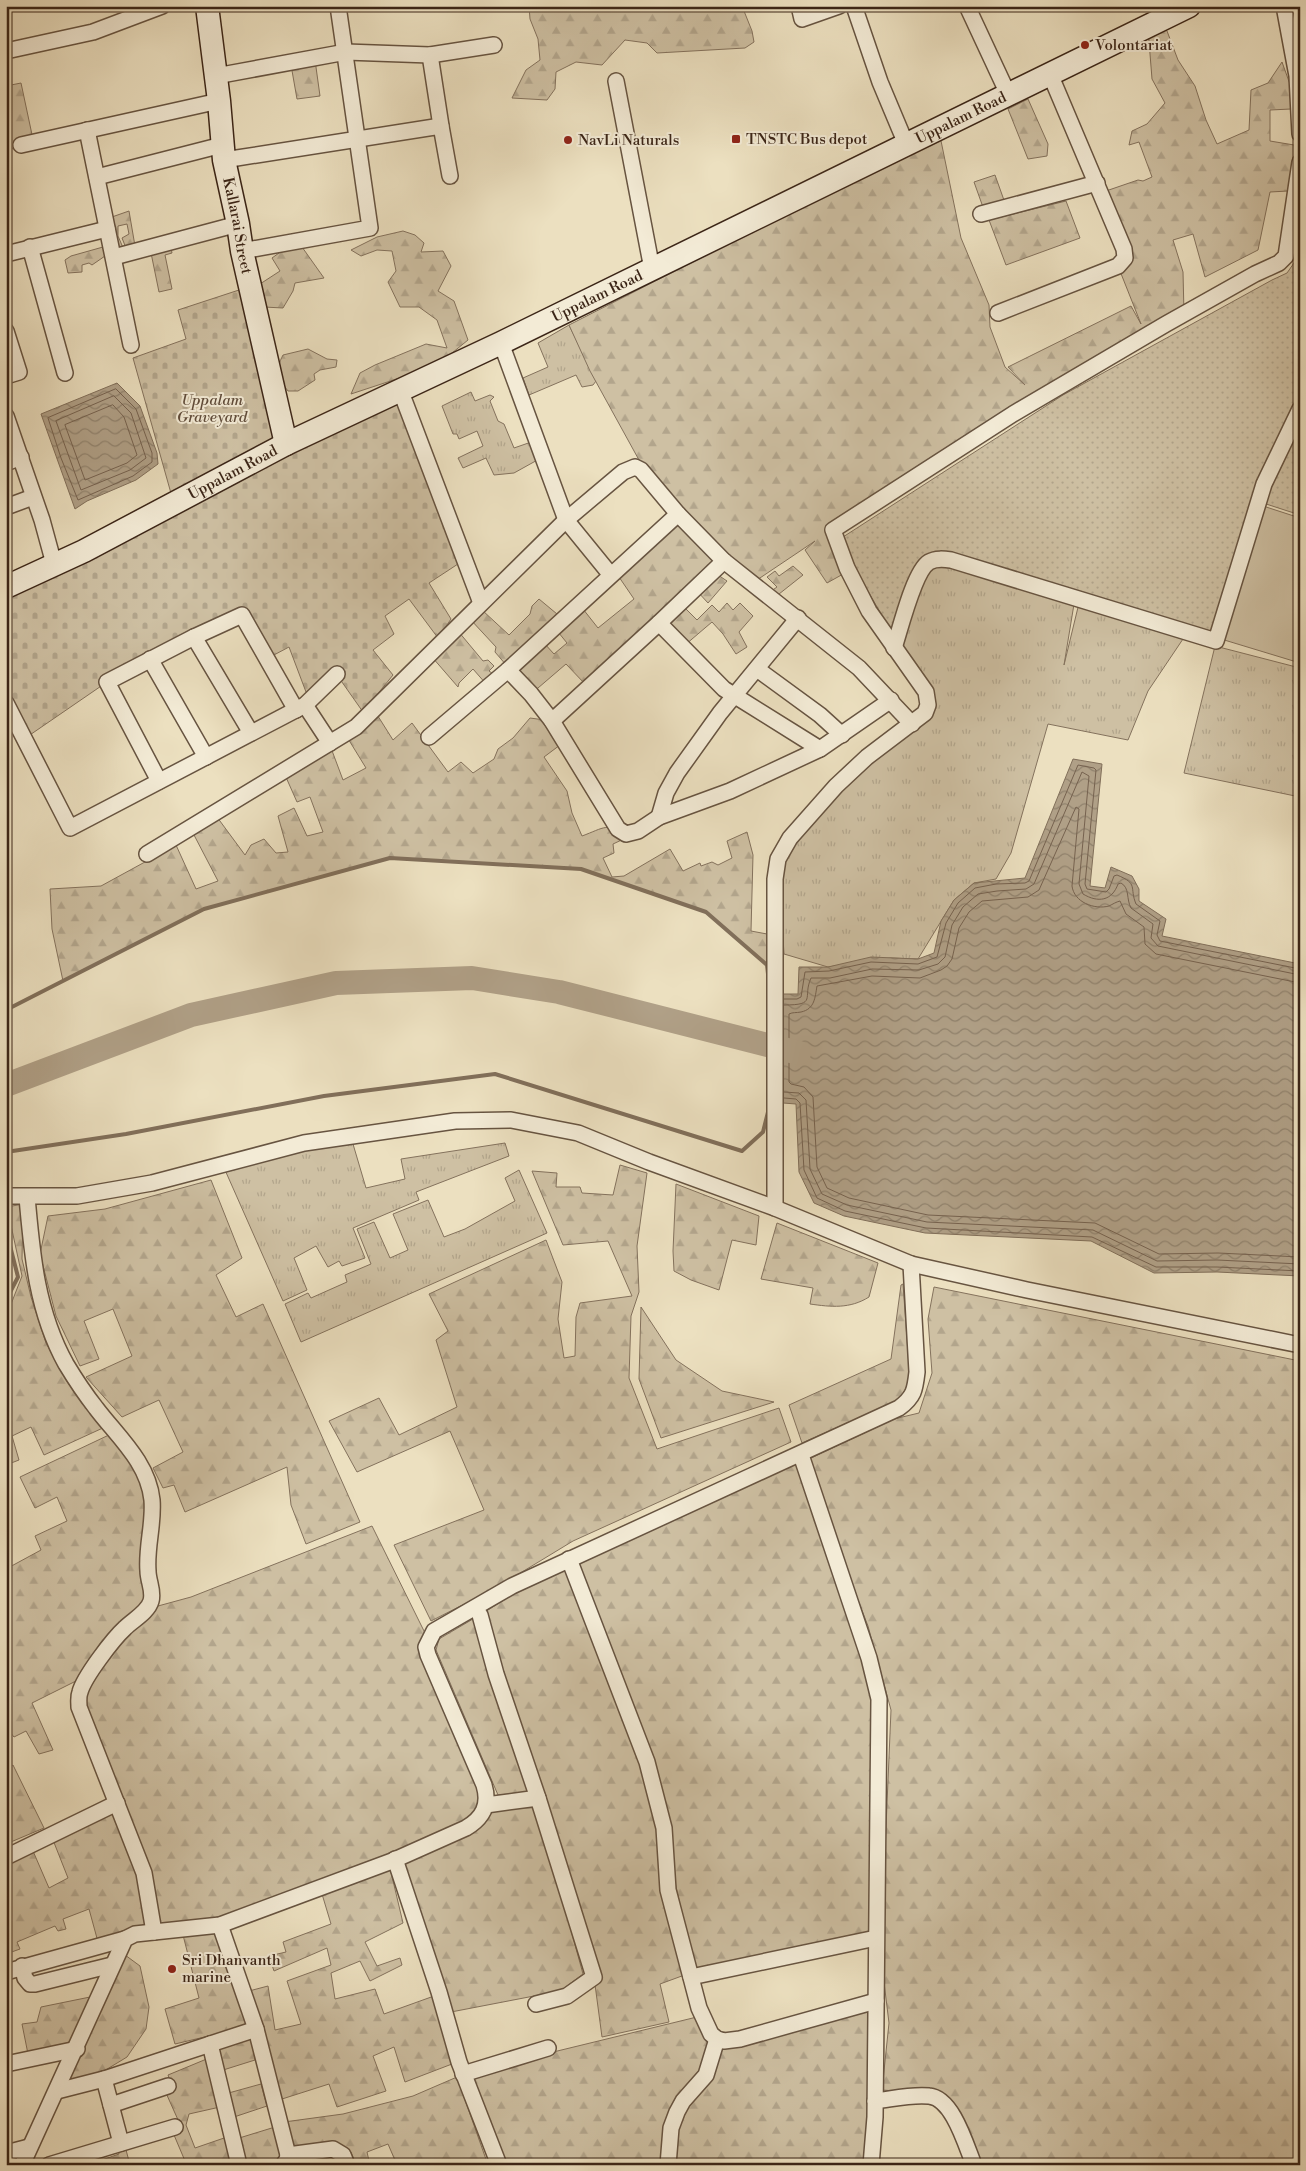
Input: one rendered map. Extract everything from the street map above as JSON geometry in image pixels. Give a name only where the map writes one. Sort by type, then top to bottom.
[{"type":"main road","name":"Kallarai Street","points":[[207,6],[219,101],[223,152],[242,251],[286,444]]},
{"type":"main road","name":"Uppalam Road","points":[[6,587],[84,551],[286,444],[401,392],[1189,6]]},
{"type":"street","points":[[6,51],[94,32],[162,6]]},
{"type":"street","points":[[242,251],[370,228],[338,6]]},
{"type":"street","points":[[799,6],[802,19],[839,6]]},
{"type":"street","points":[[854,6],[880,82],[906,144]]},
{"type":"street","points":[[967,6],[1008,94]]},
{"type":"street","points":[[1284,6],[1297,76],[1300,134]]},
{"type":"street","points":[[216,76],[346,52],[430,55],[494,46]]},
{"type":"street","points":[[430,55],[450,176]]},
{"type":"street","points":[[998,313],[1118,266],[1125,258],[1124,250],[1097,183],[1050,74]]},
{"type":"street","points":[[616,81],[652,269]]},
{"type":"street","points":[[21,145],[219,101]]},
{"type":"street","points":[[96,177],[223,152],[357,139],[441,126]]},
{"type":"street","points":[[88,130],[106,229],[114,257],[131,345]]},
{"type":"street","points":[[775,1208],[774,928],[775,879],[778,858],[783,848],[836,786],[867,757],[925,713],[928,699],[926,692],[869,611],[847,568],[833,530],[1013,414],[1166,324],[1255,274],[1279,263],[1286,256],[1300,162]]},
{"type":"street","points":[[981,214],[1097,183]]},
{"type":"street","points":[[114,257],[238,224]]},
{"type":"street","points":[[6,254],[106,229]]},
{"type":"street","points":[[30,247],[65,373]]},
{"type":"street","points":[[6,332],[19,372],[6,376]]},
{"type":"street","points":[[501,343],[566,520],[610,574]]},
{"type":"street","points":[[401,392],[481,603]]},
{"type":"street","points":[[894,648],[919,573],[929,562],[938,559],[951,560],[1216,641],[1264,484],[1300,410]]},
{"type":"street","points":[[6,416],[9,431],[21,457],[42,520],[54,564]]},
{"type":"street","points":[[6,463],[21,457]]},
{"type":"street","points":[[148,854],[356,727],[566,520],[623,472],[635,466],[641,470],[678,514],[724,561],[859,668],[912,724]]},
{"type":"street","points":[[6,507],[33,496]]},
{"type":"street","points":[[429,737],[508,670],[610,574],[678,514]]},
{"type":"street","points":[[552,721],[659,624],[724,561]]},
{"type":"street","points":[[159,782],[107,682],[194,637],[242,615],[300,707],[330,743]]},
{"type":"street","points":[[659,817],[666,793],[677,773],[734,696],[798,618]]},
{"type":"street","points":[[659,624],[724,689],[820,749]]},
{"type":"street","points":[[194,637],[251,733]]},
{"type":"street","points":[[150,659],[206,757]]},
{"type":"street","points":[[757,669],[820,715],[842,735]]},
{"type":"street","points":[[508,670],[552,721],[618,829],[626,834],[638,831],[659,817],[730,791],[820,749],[891,700]]},
{"type":"street","points":[[6,703],[70,828],[300,707],[336,674]]},
{"type":"street","points":[[8,1196],[77,1196],[152,1182],[304,1143],[405,1127],[499,1119],[578,1133],[649,1162],[775,1208],[912,1264],[1027,1290],[1300,1345]]},
{"type":"street","points":[[27,1197],[32,1262],[38,1295],[54,1340],[74,1377],[141,1466],[152,1498],[148,1572],[152,1594],[151,1602],[115,1639],[83,1683],[79,1694],[80,1707],[144,1873],[154,1932]]},
{"type":"street","points":[[6,1972],[22,1966],[125,1939],[135,1934],[220,1925],[395,1859],[466,1828],[477,1821],[483,1814],[487,1794],[428,1655],[426,1647],[428,1640],[434,1632],[512,1586],[900,1408],[910,1400],[915,1389],[917,1372],[912,1264]]},
{"type":"street","points":[[800,1455],[869,1658],[879,1699],[875,2101],[871,2165]]},
{"type":"street","points":[[569,1559],[647,1762],[664,1828],[668,1890],[699,2008],[711,2034],[717,2039],[724,2041],[740,2039],[876,2001]]},
{"type":"street","points":[[480,1615],[501,1691],[538,1798],[594,1977],[567,1996],[536,2004]]},
{"type":"street","points":[[486,1805],[538,1798]]},
{"type":"street","points":[[6,1857],[118,1804]]},
{"type":"street","points":[[395,1859],[464,2074],[499,2165]]},
{"type":"street","points":[[220,1925],[256,2029],[285,2160],[333,2149],[343,2155],[347,2165]]},
{"type":"street","points":[[690,1977],[876,1938]]},
{"type":"street","points":[[22,2165],[77,2048],[125,1939]]},
{"type":"street","points":[[22,1966],[27,1981],[30,1984],[35,1984],[112,1965]]},
{"type":"street","points":[[57,2091],[104,2079],[256,2029]]},
{"type":"street","points":[[668,2165],[670,2128],[683,2101],[706,2075],[717,2039]]},
{"type":"street","points":[[210,2044],[239,2165]]},
{"type":"street","points":[[6,2064],[77,2048]]},
{"type":"street","points":[[464,2074],[548,2048]]},
{"type":"street","points":[[104,2079],[121,2143]]},
{"type":"street","points":[[111,2105],[168,2086]]},
{"type":"street","points":[[875,2101],[929,2096],[943,2103],[956,2122],[974,2165]]},
{"type":"street","points":[[49,2165],[175,2127]]},
{"type":"street","points":[[6,2153],[29,2148]]},
{"type":"green space","points":[[529,6],[742,6],[752,31],[754,42],[745,48],[657,53],[647,43],[625,40],[602,65],[576,62],[556,72],[555,89],[547,100],[512,98],[526,70],[540,60],[538,39],[530,19]]},
{"type":"green space","points":[[1161,25],[1167,31],[1178,60],[1195,86],[1206,120],[1217,144],[1249,130],[1251,90],[1268,83],[1282,62],[1291,87],[1291,109],[1270,110],[1270,141],[1294,145],[1296,160],[1288,191],[1270,192],[1258,250],[1205,277],[1193,234],[1173,240],[1183,272],[1184,314],[833,530],[845,573],[827,583],[805,550],[815,541],[751,584],[723,560],[585,684],[566,664],[531,694],[495,652],[496,647],[470,619],[482,610],[509,635],[530,614],[532,606],[539,599],[563,619],[583,609],[598,628],[634,599],[619,577],[678,514],[650,480],[590,371],[569,325],[940,136],[961,238],[989,305],[990,327],[1005,367],[1025,385],[1008,367],[1131,306],[1141,324],[1118,266],[1125,258],[1103,192],[1152,177],[1139,142],[1129,145],[1132,131],[1147,124],[1165,103],[1152,79],[1148,29]],"holes":[[[554,627],[567,643],[554,654],[544,643]]]},
{"type":"green space","points":[[315,60],[320,96],[297,99],[291,65]]},
{"type":"green space","points":[[21,83],[34,144],[6,150],[6,86]]},
{"type":"green space","points":[[1028,99],[1048,144],[1047,156],[1028,159],[1008,109]]},
{"type":"green space","points":[[995,175],[1005,203],[984,210],[974,182]]},
{"type":"green space","points":[[1066,201],[1080,238],[1006,265],[989,220]]},
{"type":"green space","points":[[129,211],[135,246],[126,248],[122,238],[129,234],[127,224],[118,226],[118,236],[124,250],[115,246],[109,218]]},
{"type":"green space","points":[[403,231],[415,235],[424,243],[421,252],[443,251],[451,266],[438,291],[454,301],[468,340],[436,366],[351,394],[360,373],[375,365],[426,344],[447,348],[437,320],[419,307],[400,307],[388,282],[396,271],[392,251],[377,250],[361,256],[351,250],[377,237]]},
{"type":"green space","points":[[1300,234],[1300,407],[1213,636],[936,555],[895,638],[851,562],[843,537],[1063,395],[1287,273],[1296,260]]},
{"type":"green space","points":[[170,243],[172,253],[165,255],[172,289],[159,292],[150,248]]},
{"type":"green space","points":[[103,247],[105,256],[92,265],[89,263],[82,265],[82,272],[68,273],[65,260],[71,256]]},
{"type":"green space","points":[[302,247],[324,278],[295,283],[293,291],[283,308],[264,307],[260,284],[280,271],[272,258],[286,248]]},
{"type":"green space","name":"Uppalam Graveyard","points":[[242,289],[287,447],[401,392],[461,562],[429,583],[451,619],[438,638],[409,599],[385,616],[394,634],[373,650],[393,675],[363,712],[337,675],[306,692],[289,647],[272,656],[242,615],[107,682],[24,739],[6,703],[6,587],[174,504],[133,358],[186,339],[178,310]]},
{"type":"green space","points":[[569,325],[596,381],[593,385],[582,387],[576,375],[529,395],[523,378],[548,367],[538,343]]},
{"type":"green space","points":[[308,349],[327,359],[337,360],[336,367],[320,370],[314,374],[315,380],[298,391],[288,391],[282,382],[278,370],[283,355]]},
{"type":"green space","points":[[471,392],[475,401],[490,395],[494,397],[490,401],[498,421],[504,424],[514,448],[537,440],[541,458],[514,473],[494,475],[486,458],[463,468],[458,458],[483,446],[477,431],[459,439],[457,434],[453,434],[442,406]]},
{"type":"green space","points":[[1300,417],[1300,515],[1260,502]]},
{"type":"green space","points":[[1260,505],[1300,518],[1300,663],[1221,639]]},
{"type":"green space","points":[[938,559],[1075,598],[1064,665],[1080,599],[1183,639],[1148,691],[1128,740],[1048,724],[1011,853],[996,879],[974,883],[954,900],[918,959],[890,958],[828,967],[784,954],[778,859],[836,786],[928,705],[894,648],[919,573]]},
{"type":"green space","points":[[793,566],[803,575],[774,598],[767,594],[777,587],[767,577],[775,571],[779,576]]},
{"type":"green space","points":[[715,573],[727,581],[708,603],[697,591]]},
{"type":"green space","points":[[727,603],[733,610],[740,603],[753,616],[739,632],[747,647],[736,654],[723,634],[712,622],[685,645],[659,623],[684,607],[697,620],[712,605],[719,612]]},
{"type":"green space","points":[[458,631],[483,661],[488,660],[494,666],[489,671],[496,676],[487,685],[473,669],[459,683],[458,687],[432,657]]},
{"type":"green space","points":[[1215,646],[1300,668],[1300,797],[1184,773]]},
{"type":"green space","points":[[376,713],[393,740],[412,723],[448,772],[461,762],[473,773],[494,759],[498,749],[513,738],[530,718],[552,721],[560,745],[544,757],[567,791],[572,813],[582,836],[601,829],[610,828],[628,837],[613,844],[614,853],[603,858],[612,877],[624,876],[670,849],[683,871],[700,863],[701,866],[712,862],[718,865],[732,858],[727,841],[747,832],[753,855],[751,931],[767,934],[767,965],[706,912],[581,869],[390,858],[204,909],[63,981],[52,929],[50,889],[101,886],[176,845],[196,889],[218,881],[194,835],[217,817],[245,855],[251,845],[264,839],[276,853],[288,852],[278,816],[294,808],[307,836],[323,832],[310,797],[297,802],[285,775],[331,748],[343,780],[366,768],[347,737]]},
{"type":"green space","points":[[505,1143],[509,1156],[416,1192],[419,1200],[353,1228],[365,1258],[342,1266],[339,1261],[328,1267],[316,1246],[294,1258],[307,1290],[283,1301],[225,1170],[311,1149],[353,1144],[366,1188],[405,1179],[401,1159]]},
{"type":"green space","points":[[620,1165],[647,1173],[637,1246],[639,1292],[631,1316],[629,1378],[657,1449],[779,1408],[791,1442],[573,1541],[494,1589],[431,1621],[394,1545],[484,1510],[450,1431],[357,1472],[329,1421],[379,1398],[399,1435],[457,1407],[436,1340],[448,1331],[429,1294],[546,1240],[562,1282],[558,1319],[564,1358],[575,1356],[576,1317],[580,1303],[632,1296],[608,1241],[563,1245],[532,1171],[557,1173],[556,1187],[580,1187],[582,1193],[613,1195]]},
{"type":"green space","points":[[519,1170],[547,1233],[301,1342],[285,1304],[308,1293],[311,1298],[347,1282],[345,1275],[371,1264],[357,1229],[374,1222],[390,1258],[408,1250],[393,1214],[428,1200],[444,1237],[465,1229],[515,1201],[505,1178]]},
{"type":"green space","points":[[211,1180],[242,1258],[216,1275],[236,1317],[263,1304],[360,1522],[306,1544],[291,1505],[287,1467],[185,1512],[174,1485],[163,1488],[153,1468],[183,1452],[159,1400],[122,1417],[86,1377],[132,1356],[113,1309],[84,1321],[99,1359],[80,1366],[56,1316],[40,1254],[48,1216],[105,1209]]},
{"type":"green space","points":[[676,1184],[759,1216],[756,1245],[732,1240],[719,1290],[691,1280],[674,1271]]},
{"type":"green space","points":[[23,1204],[22,1259],[31,1297],[46,1343],[68,1383],[105,1427],[44,1455],[31,1427],[12,1436],[19,1460],[6,1465],[6,1317],[22,1276],[7,1207]]},
{"type":"green space","points":[[777,1223],[878,1263],[869,1297],[855,1304],[848,1305],[810,1304],[813,1288],[761,1279]]},
{"type":"green space","points":[[903,1284],[910,1381],[899,1400],[802,1443],[789,1405],[891,1359],[901,1285]]},
{"type":"green space","points":[[934,1287],[1300,1361],[1300,2165],[972,2165],[939,2094],[882,2090],[889,2023],[883,1974],[882,1922],[891,1710],[868,1626],[824,1512],[809,1459],[894,1419],[919,1413],[932,1373],[928,1319]]},
{"type":"green space","points":[[641,1307],[676,1360],[722,1391],[774,1402],[661,1438],[639,1379]]},
{"type":"green space","points":[[111,1434],[144,1482],[147,1506],[146,1600],[76,1681],[32,1703],[53,1750],[39,1754],[26,1731],[14,1737],[6,1727],[6,1569],[41,1550],[35,1536],[67,1521],[57,1497],[35,1508],[20,1477]]},
{"type":"green space","points":[[801,1455],[879,1699],[876,1938],[695,1973],[673,1873],[690,1973],[660,1984],[669,2022],[602,2037],[594,1977],[480,1615],[569,1559]]},
{"type":"green space","points":[[372,1526],[425,1633],[484,1785],[477,1821],[220,1925],[154,1932],[144,1873],[79,1707],[93,1669],[147,1609],[191,1597]]},
{"type":"green space","points":[[473,1619],[486,1666],[531,1792],[498,1795],[436,1650],[439,1639]]},
{"type":"green space","points":[[13,1765],[44,1828],[6,1844],[6,1770]]},
{"type":"green space","points":[[536,1802],[583,1974],[560,1991],[451,2012],[424,1938],[404,1863],[489,1808]]},
{"type":"green space","points":[[115,1811],[142,1879],[147,1927],[98,1942],[89,1909],[63,1919],[66,1929],[58,1931],[55,1926],[17,1942],[20,1949],[6,1954],[6,1861],[33,1851],[49,1888],[68,1878],[53,1840]]},
{"type":"green space","points":[[390,1868],[403,1923],[365,1942],[377,1966],[400,1958],[402,1965],[370,1981],[360,1961],[331,1973],[335,1999],[375,1989],[384,2014],[434,1996],[452,2064],[405,2082],[394,2047],[373,2056],[386,2091],[337,2107],[329,2084],[282,2099],[262,2025],[249,1991],[268,1986],[275,2030],[301,2024],[287,1981],[331,1965],[327,1948],[274,1971],[269,1956],[286,1952],[283,1942],[331,1924],[322,1894]]},
{"type":"green space","points":[[216,1930],[251,2026],[175,2044],[165,2009],[199,1998],[183,1935]]},
{"type":"green space","points":[[121,1952],[140,1966],[149,2007],[146,2029],[127,2057],[99,2074],[65,2083]]},
{"type":"green space","points":[[95,1996],[73,2044],[28,2054],[22,2024],[37,2022],[41,2007]]},
{"type":"green space","points":[[876,2001],[870,2165],[499,2165],[463,2074],[701,2016],[722,2046]]},
{"type":"green space","points":[[250,2034],[255,2060],[220,2071],[214,2046]]},
{"type":"green space","points":[[209,2058],[220,2107],[189,2114],[186,2125],[195,2148],[227,2137],[233,2165],[177,2165],[185,2161],[174,2135],[183,2131],[166,2093],[174,2091],[168,2075]]},
{"type":"green space","points":[[457,2077],[488,2165],[397,2165],[388,2144],[367,2152],[369,2161],[356,2165],[351,2152],[338,2145],[290,2150],[284,2122],[343,2114],[413,2096]]},
{"type":"green space","points":[[261,2084],[267,2106],[231,2118],[225,2094]]},
{"type":"green space","points":[[275,2127],[283,2160],[269,2165],[242,2165],[236,2139]]},
{"type":"green space","points":[[125,2146],[130,2165],[103,2165],[102,2160],[119,2154],[118,2148]]},
{"type":"water","points":[[117,383],[140,406],[157,453],[158,464],[136,480],[87,501],[75,509],[41,414]]},
{"type":"water","points":[[1073,759],[1102,764],[1090,886],[1105,888],[1111,867],[1132,876],[1139,889],[1139,901],[1166,919],[1162,936],[1300,964],[1300,1276],[1217,1272],[1154,1273],[1091,1241],[925,1233],[844,1216],[814,1203],[799,1172],[796,1104],[770,1102],[770,994],[798,994],[799,967],[828,967],[871,957],[918,959],[934,953],[941,921],[954,900],[974,883],[1025,878]]},
{"type":"waterway","points":[[6,1010],[204,909],[390,858],[581,869],[706,912],[767,965],[768,974]]},
{"type":"waterway","points":[[6,1085],[191,1015],[336,983],[472,978],[559,992],[799,1053]]},
{"type":"waterway","points":[[6,1152],[126,1134],[324,1096],[495,1074],[742,1151],[763,1132],[769,1108]]},
{"type":"waterway","points":[[6,1230],[18,1277],[6,1300]]},
{"type":"place","name":"Volontariat","points":[[1085,45]]},
{"type":"place","name":"TNSTC Bus depot","points":[[736,139]]},
{"type":"place","name":"NavLi Naturals","points":[[568,140]]},
{"type":"place","name":"Sri Dhanvanth marine","points":[[172,1969]]}]
